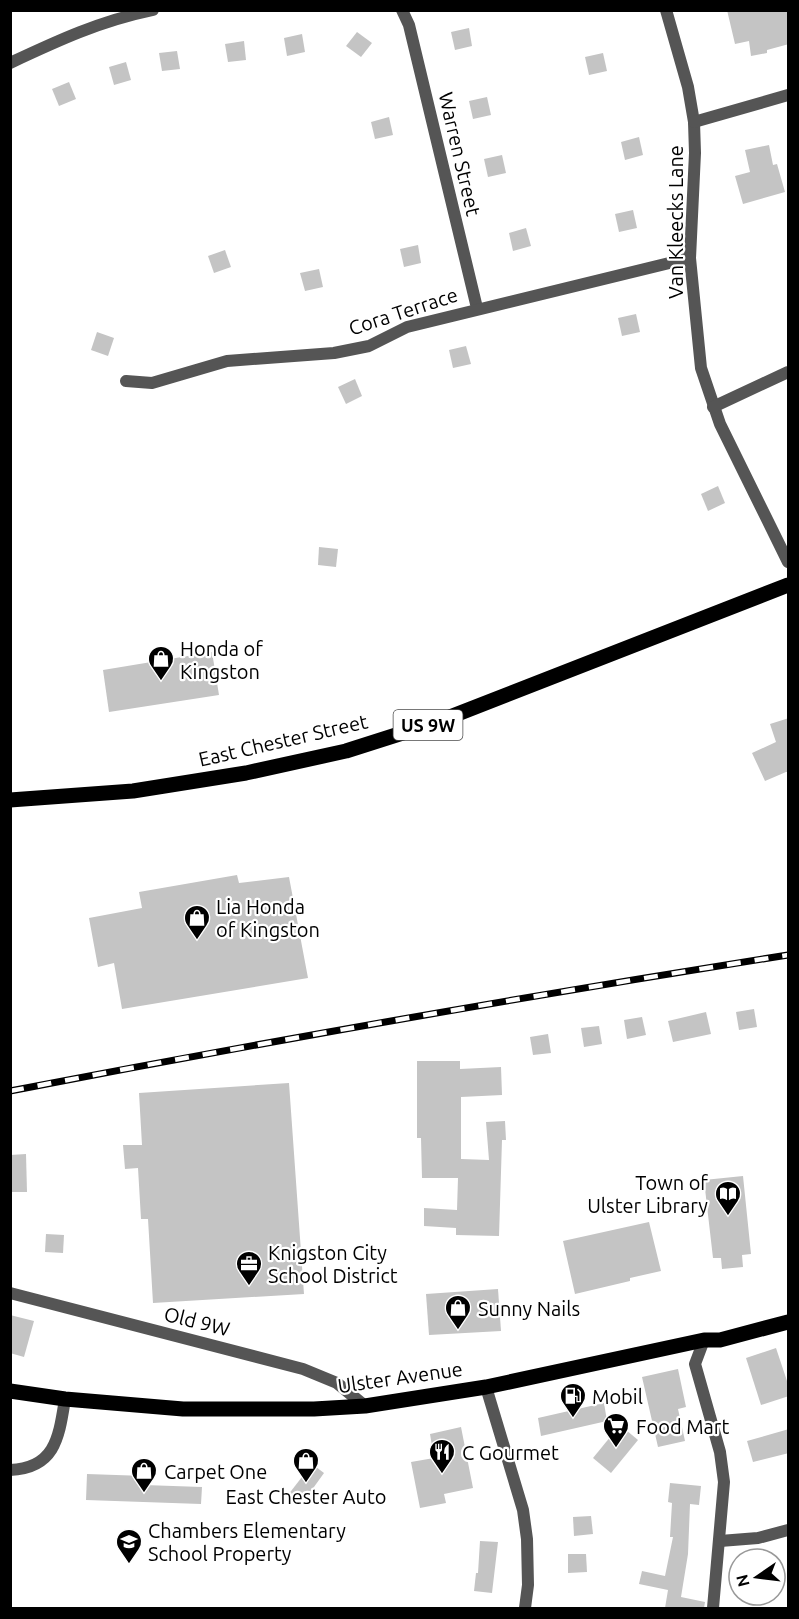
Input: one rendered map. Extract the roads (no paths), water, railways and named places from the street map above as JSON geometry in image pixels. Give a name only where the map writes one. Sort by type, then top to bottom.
[{"type":"main road","name":"East Chester Street","points":[[10,800],[133,791],[246,773],[346,751],[437,722],[789,585]]},
{"type":"main road","name":"Ulster Avenue","points":[[10,1390],[65,1399],[183,1409],[314,1409],[365,1406],[486,1387],[704,1341],[720,1340],[789,1322]]},
{"type":"street","points":[[10,63],[80,30],[124,16],[153,10]]},
{"type":"street","name":"Warren Street","points":[[402,10],[409,25],[477,308]]},
{"type":"street","name":"Van Kleecks Lane","points":[[666,10],[688,87],[694,122],[696,153],[690,258],[701,368],[713,408],[789,562]]},
{"type":"street","points":[[694,122],[789,95]]},
{"type":"street","name":"Cora Terrace","points":[[126,381],[152,383],[227,361],[334,353],[369,346],[407,327],[477,308],[690,258]]},
{"type":"street","points":[[713,408],[789,372]]},
{"type":"street","name":"Old 9W","points":[[10,1293],[303,1369],[337,1383],[365,1406]]},
{"type":"street","points":[[704,1341],[694,1364],[720,1452],[724,1482],[713,1608]]},
{"type":"street","points":[[486,1387],[523,1510],[528,1585],[525,1608]]},
{"type":"street","points":[[10,1470],[33,1466],[50,1454],[55,1445],[65,1399]]},
{"type":"street","points":[[720,1541],[758,1538],[789,1530]]},
{"type":"railway","points":[[10,1091],[204,1054],[788,955]]},
{"type":"place","name":"Honda of Kingston","points":[[161,682]]},
{"type":"place","name":"Lia Honda of Kingston","points":[[197,941]]},
{"type":"place","name":"Town of Ulster Library","points":[[728,1217]]},
{"type":"place","name":"Knigston City School District","points":[[249,1287]]},
{"type":"place","name":"Sunny Nails","points":[[458,1331]]},
{"type":"place","name":"Mobil","points":[[573,1419]]},
{"type":"place","name":"Food Mart","points":[[616,1449]]},
{"type":"place","name":"C Gourmet","points":[[442,1475]]},
{"type":"place","name":"East Chester Auto","points":[[306,1484]]},
{"type":"place","name":"Carpet One","points":[[144,1494]]},
{"type":"place","name":"Chambers Elementary School Property","points":[[129,1565]]}]
